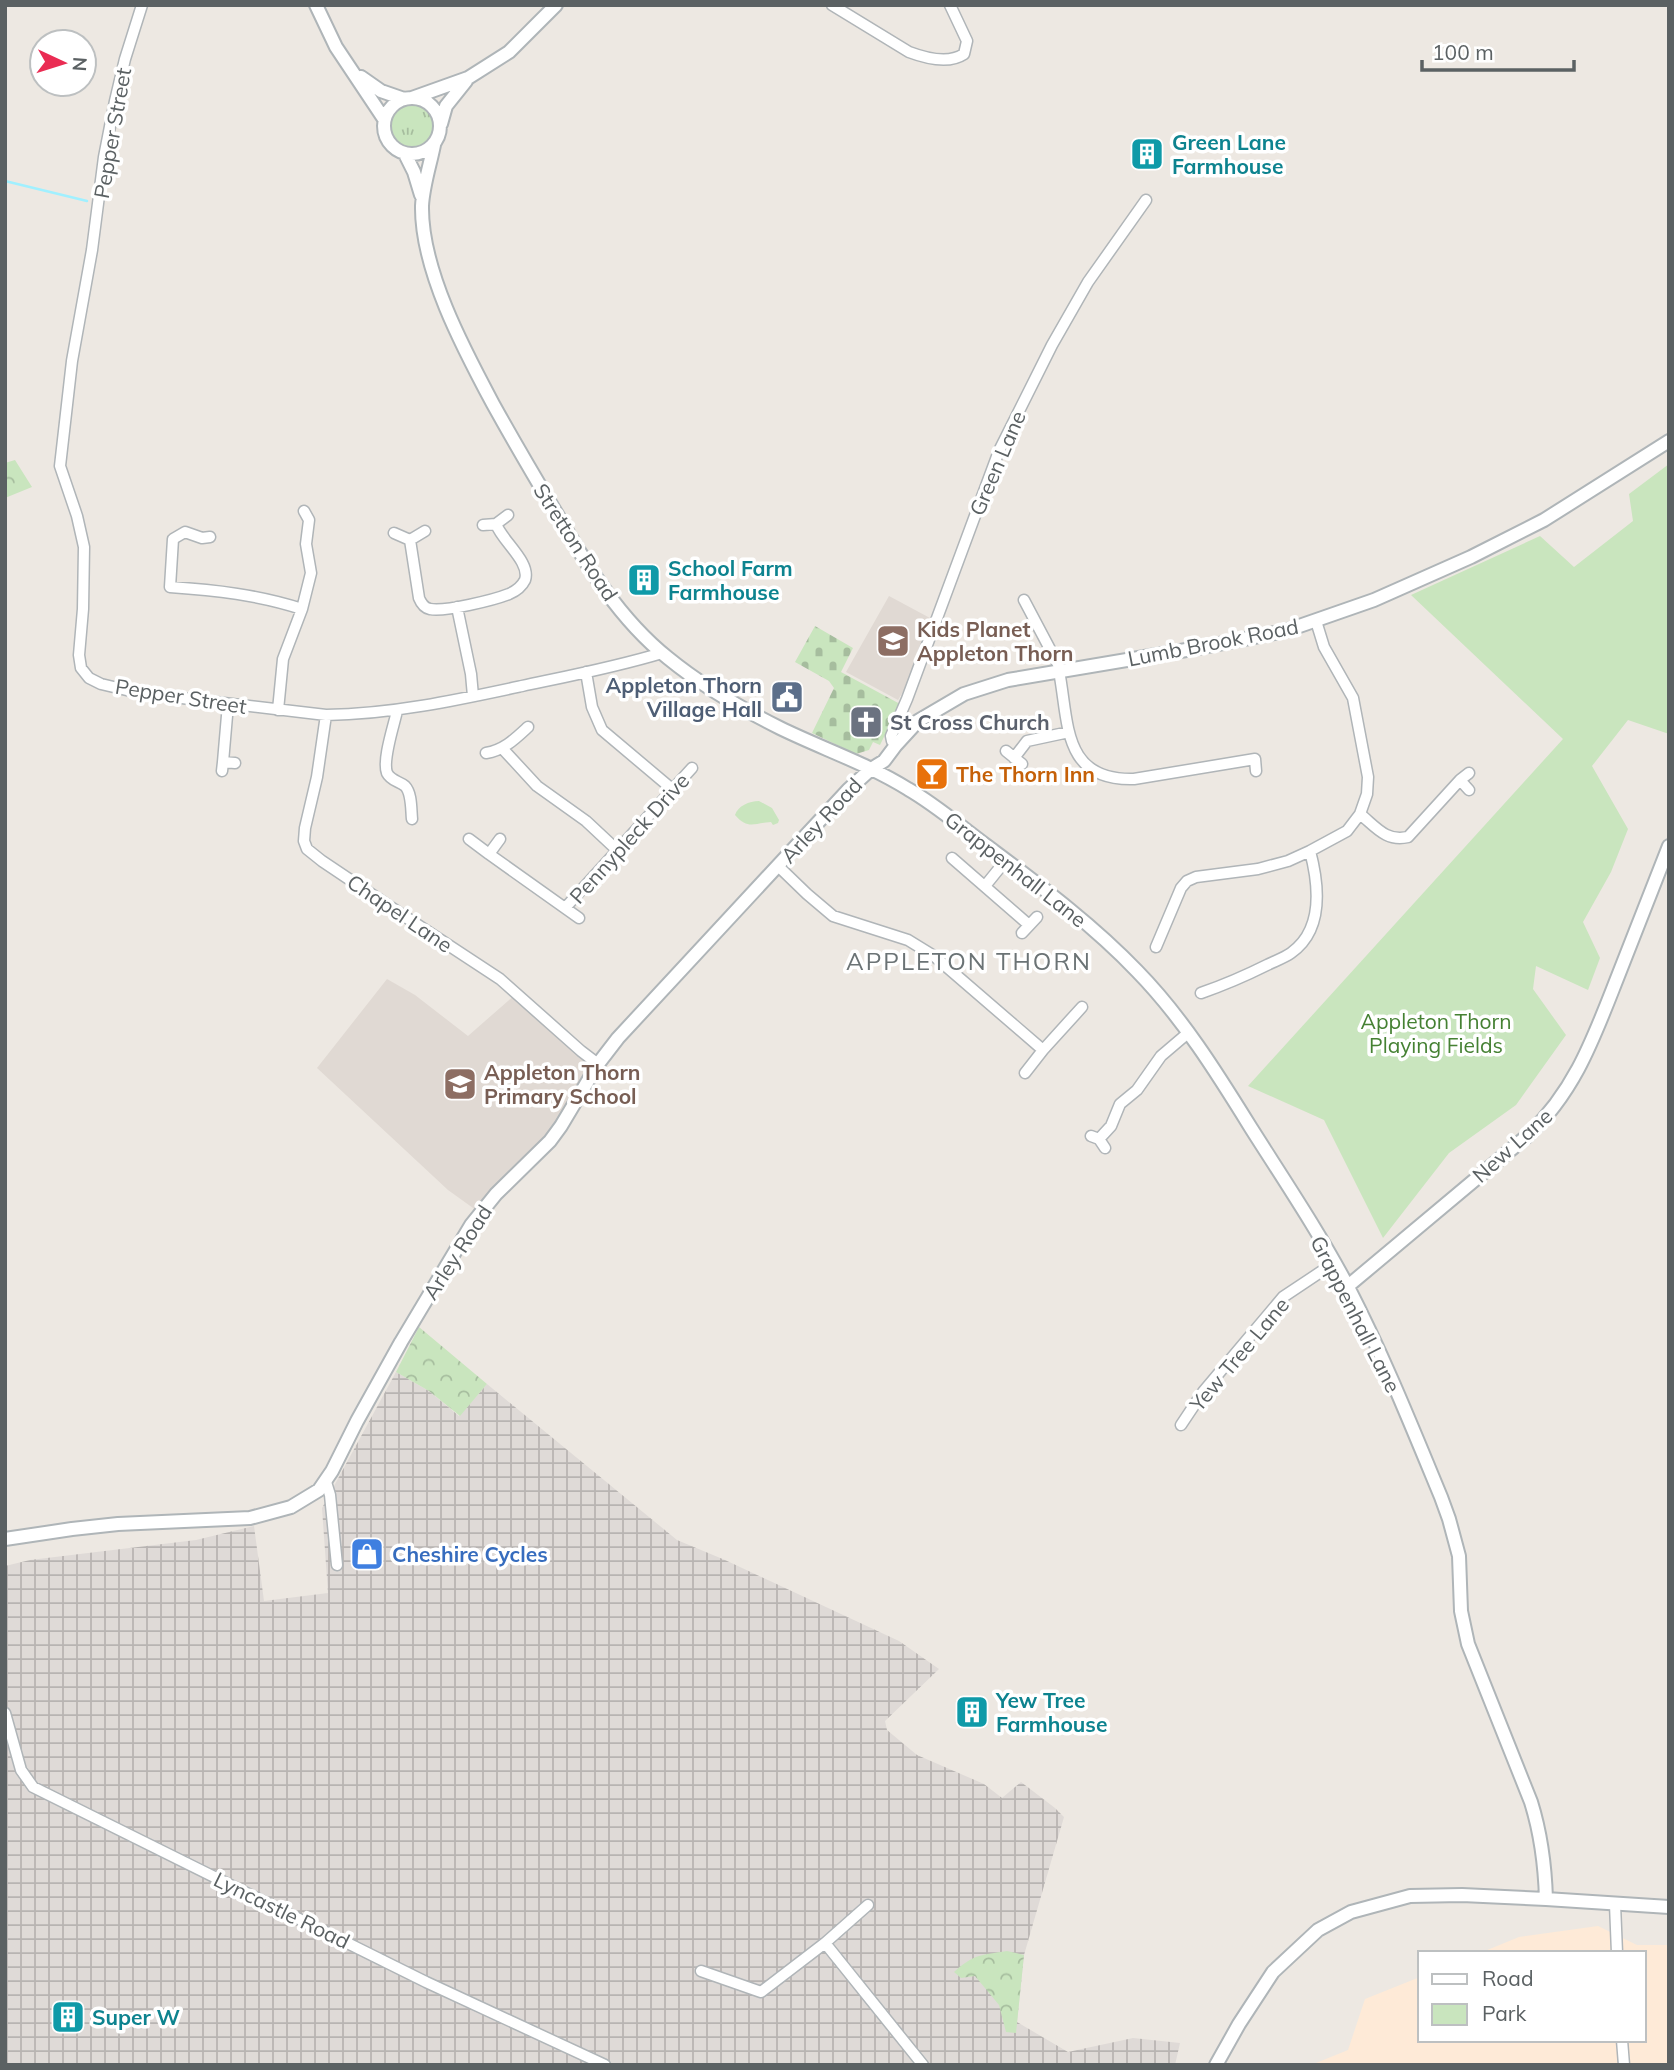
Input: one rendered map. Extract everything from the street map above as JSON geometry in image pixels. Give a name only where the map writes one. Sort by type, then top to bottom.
[{"type":"street","name":"Pepper Street","points":[[142,5],[125,59],[106,146],[93,250],[72,361],[60,466],[84,547],[79,655],[81,668],[89,678],[101,684],[139,693],[326,715],[397,711],[615,667],[662,653]]},
{"type":"street","points":[[316,5],[336,47],[384,119]]},
{"type":"street","points":[[468,78],[450,99],[434,145],[421,154],[405,154],[390,144],[385,136],[384,119],[395,103],[468,78],[509,52],[556,5]]},
{"type":"street","points":[[832,5],[909,52],[921,57],[949,59],[959,58],[964,54],[967,41],[950,5]]},
{"type":"street","points":[[352,71],[381,91],[420,99],[435,108],[441,124]]},
{"type":"street","name":"Stretton Road","points":[[422,199],[434,145]]},
{"type":"street","name":"Stretton Road","points":[[405,154],[422,199],[425,245],[433,273],[477,374],[540,486],[594,574],[641,634],[697,678],[779,727],[870,769]]},
{"type":"street","name":"Green Lane","points":[[896,745],[891,736],[999,451],[1052,345],[1088,282],[1146,200]]},
{"type":"street","name":"Lumb Brook Road","points":[[870,769],[884,761],[918,722],[964,694],[1008,680],[1285,631],[1374,600],[1471,557],[1544,520],[1669,440]]},
{"type":"street","points":[[278,710],[283,659],[302,609],[311,573],[306,544],[309,520],[303,509]]},
{"type":"street","points":[[483,525],[496,524],[508,516]]},
{"type":"street","points":[[410,540],[419,598],[423,605],[430,609],[457,607],[509,594],[519,588],[525,579],[523,563],[499,533],[496,524]]},
{"type":"street","points":[[210,537],[202,538],[185,531],[172,534],[170,587],[225,591],[302,609]]},
{"type":"street","points":[[410,540],[425,531]]},
{"type":"street","points":[[394,533],[410,540]]},
{"type":"street","points":[[1024,600],[1060,671],[1074,751],[1085,764],[1100,775],[1117,780],[1255,759],[1256,771]]},
{"type":"street","points":[[457,607],[473,696]]},
{"type":"street","points":[[1156,947],[1181,888],[1187,881],[1196,877],[1258,869],[1288,861],[1347,831],[1360,814],[1367,794],[1368,777],[1353,698],[1324,647],[1316,621]]},
{"type":"street","points":[[586,672],[592,707],[602,730],[673,789]]},
{"type":"street","points":[[228,704],[222,766],[235,763]]},
{"type":"street","points":[[397,711],[386,762],[387,772],[393,780],[405,786],[409,793],[412,819]]},
{"type":"street","name":"Chapel Lane","points":[[326,715],[317,777],[305,828],[304,841],[307,849],[500,979],[598,1064]]},
{"type":"street","points":[[486,753],[502,748],[528,727]]},
{"type":"street","points":[[1014,758],[1027,741],[1069,732]]},
{"type":"street","points":[[502,748],[537,786],[586,821],[617,850]]},
{"type":"street","name":"Pennypleck Drive","points":[[565,908],[692,768]]},
{"type":"street","name":"Grappenhall Lane","points":[[870,769],[909,789],[1006,860],[1068,908],[1152,987],[1188,1033],[1242,1113],[1348,1286],[1384,1363],[1449,1519],[1459,1556],[1461,1611],[1468,1644],[1534,1813],[1542,1842],[1546,1899]]},
{"type":"street","name":"Arley Road","points":[[5,1539],[118,1524],[250,1518],[291,1507],[312,1496],[326,1482],[401,1342],[471,1224],[496,1194],[550,1141],[598,1064],[618,1038],[870,769]]},
{"type":"street","points":[[1360,814],[1388,837],[1408,837],[1469,773]]},
{"type":"street","points":[[1460,780],[1469,790]]},
{"type":"street","points":[[468,839],[579,918]]},
{"type":"street","points":[[489,854],[500,839]]},
{"type":"street","name":"New Lane","points":[[1348,1286],[1526,1137],[1559,1101],[1590,1048],[1669,846]]},
{"type":"street","points":[[1199,994],[1292,953],[1304,940],[1314,920],[1317,900],[1316,874],[1310,852]]},
{"type":"street","points":[[952,858],[1030,925]]},
{"type":"street","points":[[985,886],[1006,860]]},
{"type":"street","points":[[778,866],[834,916],[908,940],[934,956],[1043,1051]]},
{"type":"street","points":[[1025,1073],[1082,1007]]},
{"type":"street","points":[[1098,1141],[1111,1126],[1120,1104],[1137,1090],[1167,1050],[1188,1033]]},
{"type":"street","name":"Yew Tree Lane","points":[[1181,1425],[1203,1392],[1283,1297],[1334,1263]]},
{"type":"street","points":[[326,1482],[330,1495],[337,1565]]},
{"type":"street","name":"Lyncastle Road","points":[[5,1713],[21,1770],[33,1787],[426,1982],[605,2065]]},
{"type":"street","points":[[1216,2065],[1238,2024],[1273,1972],[1318,1930],[1351,1912],[1410,1896],[1462,1895],[1669,1908]]},
{"type":"street","points":[[1615,1904],[1617,1951]]},
{"type":"street","points":[[701,1971],[761,1992],[825,1943],[868,1905]]},
{"type":"street","points":[[825,1943],[923,2065]]},
{"type":"street","points":[[1622,2042],[1624,2065]]},
{"type":"shaded area","name":"Kids Planet Appleton Thorn","points":[[889,596],[930,618],[913,675],[898,700],[846,672]]},
{"type":"shaded area","name":"Appleton Thorn Primary School","points":[[387,979],[415,995],[468,1036],[517,993],[598,1064],[561,1126],[480,1213],[448,1190],[317,1068]]},
{"type":"shaded area","points":[[396,1372],[429,1391],[459,1416],[487,1384],[677,1540],[899,1641],[939,1669],[885,1721],[887,1730],[917,1755],[984,1784],[1002,1798],[1021,1782],[1064,1817],[1024,1955],[1017,2022],[1068,2052],[1133,2038],[1180,2043],[1175,2065],[5,2065],[5,1566],[30,1560],[196,1540],[254,1526],[264,1601],[328,1593],[322,1508]]},
{"type":"shaded area","points":[[1598,1926],[1637,1945],[1669,1945],[1669,2065],[1311,2065],[1348,2050],[1365,1999],[1418,1978],[1418,2042],[1646,2042],[1646,1951],[1485,1951],[1519,1937]]},
{"type":"green space","points":[[411,102],[427,109],[434,125],[427,141],[411,148],[395,141],[388,125],[395,109]]},
{"type":"green space","points":[[15,460],[32,487],[5,498],[5,463]]},
{"type":"green space","name":"Appleton Thorn Playing Fields","points":[[1669,464],[1669,734],[1628,720],[1592,766],[1628,829],[1611,872],[1583,922],[1600,958],[1588,990],[1536,966],[1533,989],[1566,1035],[1516,1105],[1449,1153],[1383,1238],[1324,1120],[1248,1086],[1563,739],[1411,595],[1540,536],[1574,567],[1633,521],[1629,494]]},
{"type":"green space","points":[[815,626],[853,648],[841,672],[900,704],[880,745],[873,742],[869,750],[856,754],[812,733],[834,688],[829,681],[795,662]]},
{"type":"green space","points":[[759,801],[772,808],[778,823],[748,824],[735,815],[744,805]]},
{"type":"green space","points":[[419,1327],[487,1384],[460,1416],[429,1391],[396,1372]]},
{"type":"green space","points":[[1007,1951],[1024,1955],[1016,2033],[1006,2032],[999,2005],[975,1976],[961,1978],[954,1972],[978,1956]]},
{"type":"waterway","points":[[5,181],[87,201]]},
{"type":"place","name":"Green Lane Farmhouse","points":[[1147,154]]},
{"type":"place","name":"School Farm Farmhouse","points":[[644,580]]},
{"type":"place","name":"Kids Planet Appleton Thorn","points":[[893,641]]},
{"type":"place","name":"Appleton Thorn Village Hall","points":[[787,697]]},
{"type":"place","name":"St Cross Church","points":[[866,722]]},
{"type":"place","name":"The Thorn Inn","points":[[932,774]]},
{"type":"place","name":"Appleton Thorn Primary School","points":[[460,1084]]},
{"type":"place","name":"Cheshire Cycles","points":[[367,1554]]},
{"type":"place","name":"Yew Tree Farmhouse","points":[[972,1712]]},
{"type":"place","name":"Super W","points":[[68,2017]]},
{"type":"district","name":"APPLETON THORN","points":[[969,961]]}]
